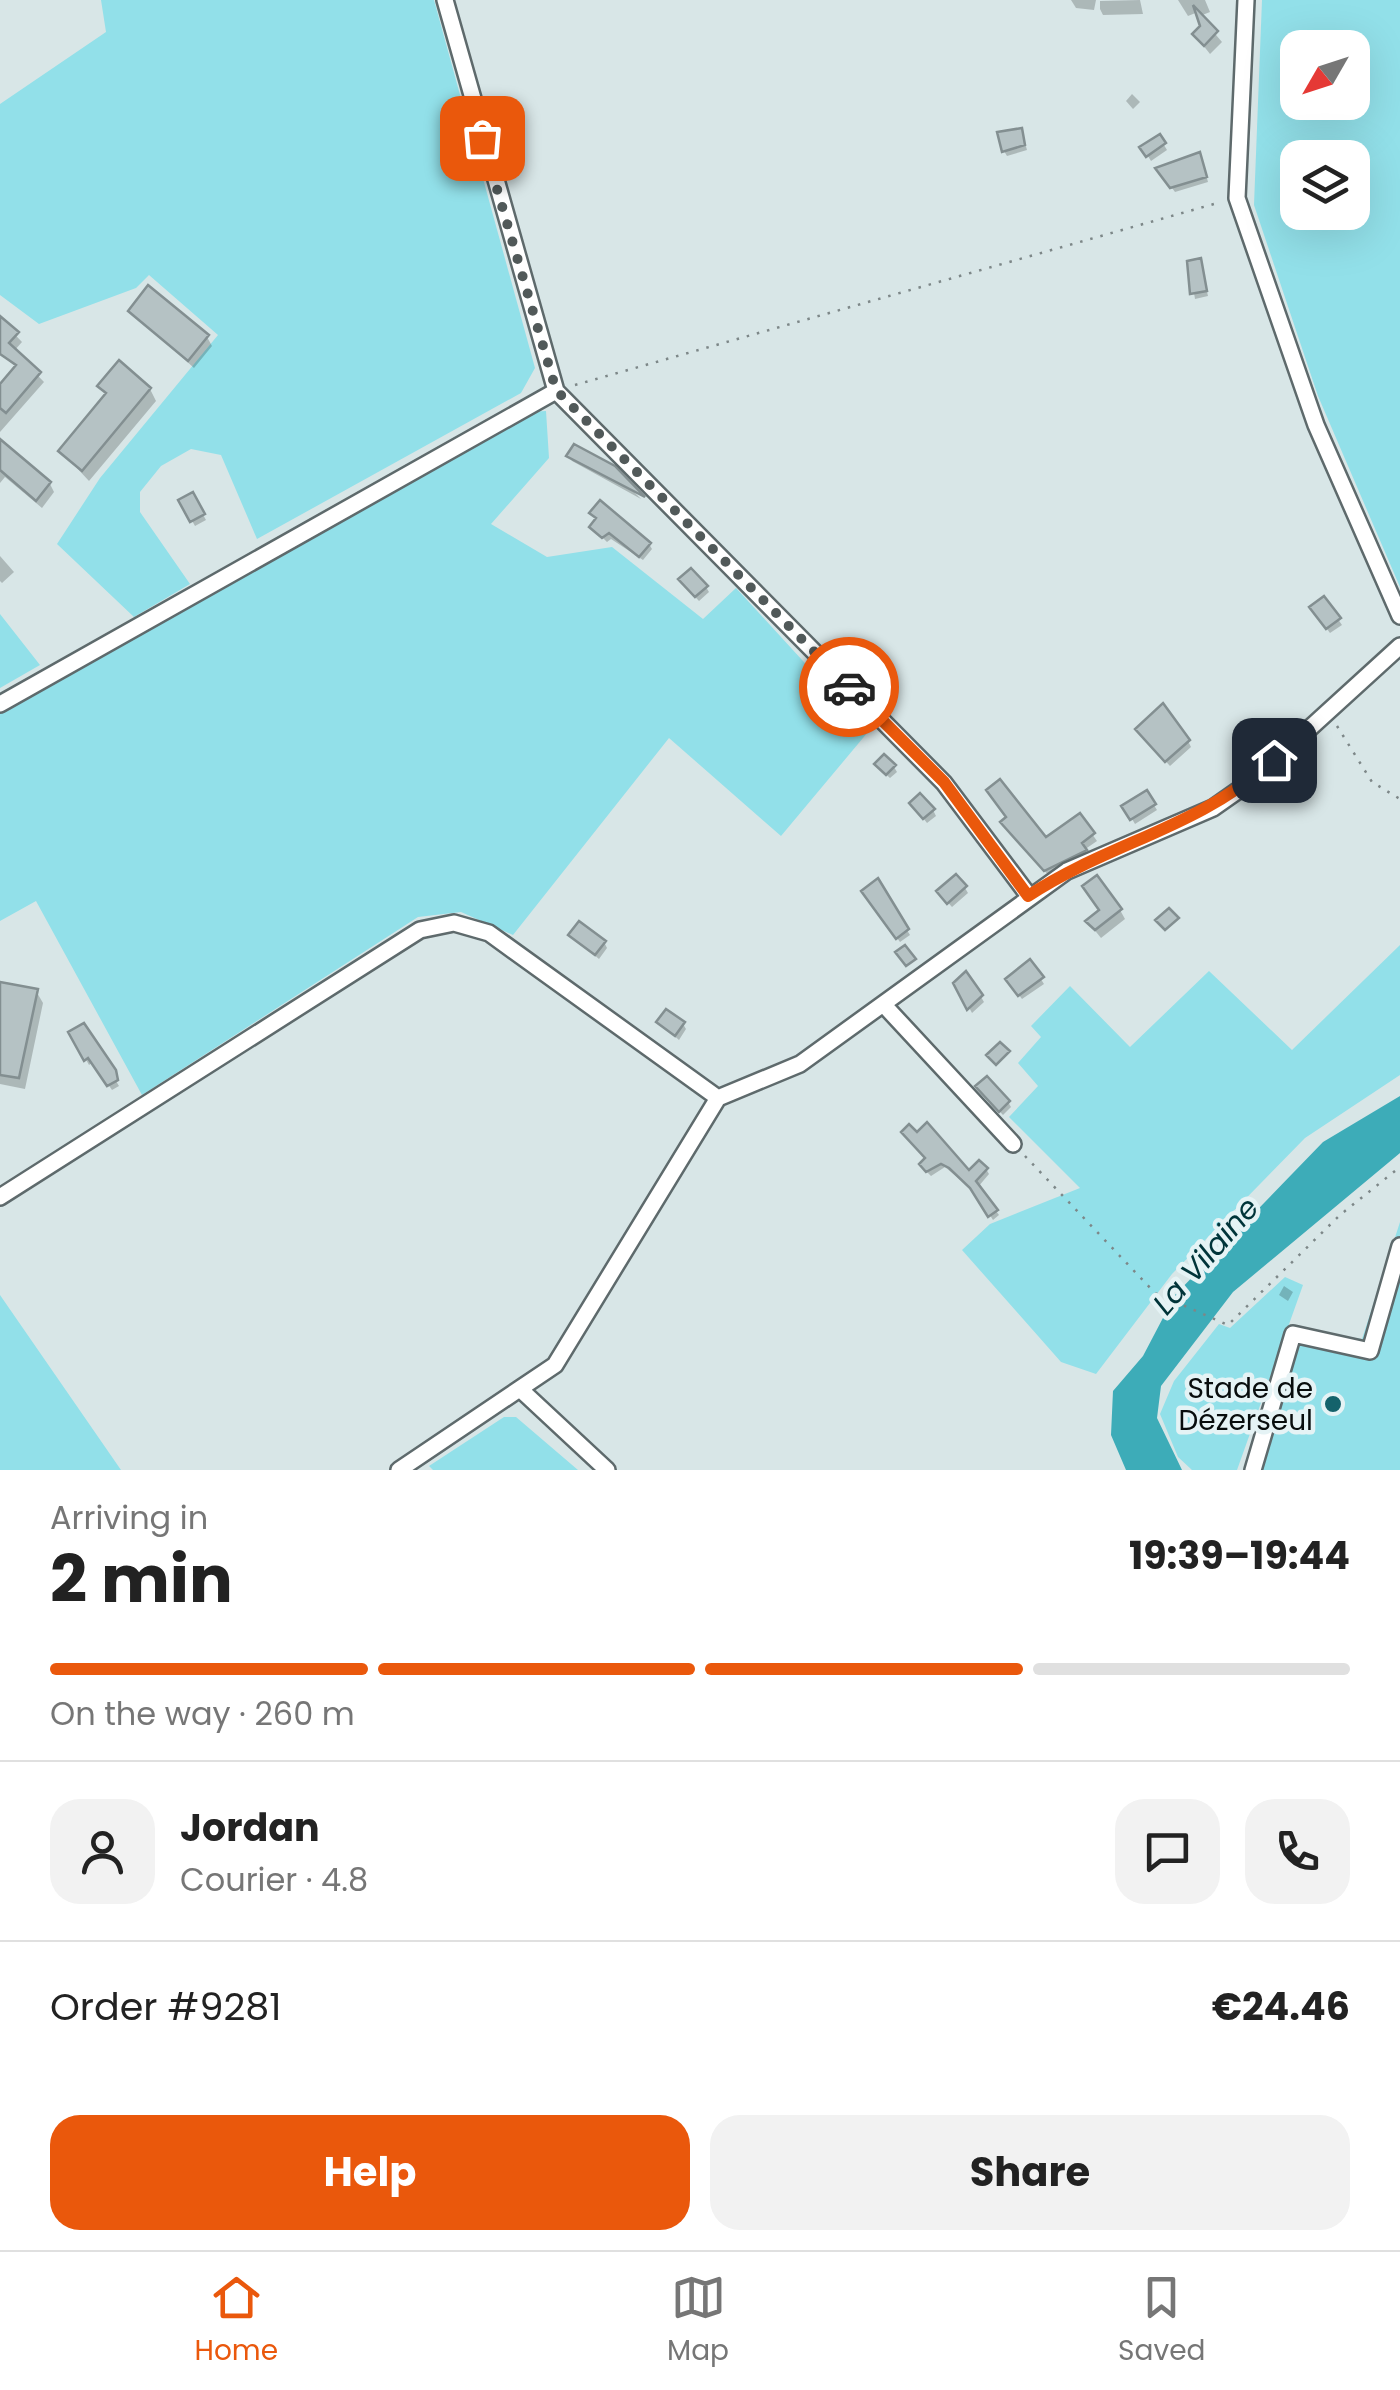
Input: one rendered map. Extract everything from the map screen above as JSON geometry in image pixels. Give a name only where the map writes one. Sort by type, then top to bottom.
[{"type":"street","points":[[445,0],[556,390],[944,782],[1028,896]]},
{"type":"street","points":[[1246,0],[1237,198],[1316,425],[1400,616]]},
{"type":"street","points":[[0,704],[556,390]]},
{"type":"street","points":[[399,1470],[556,1366],[718,1098],[800,1064],[1028,896],[1068,871],[1213,808],[1252,780],[1400,646]]},
{"type":"street","points":[[0,1197],[420,930],[454,922],[489,933],[718,1098]]},
{"type":"street","points":[[884,1005],[1014,1144]]},
{"type":"street","points":[[1252,1470],[1293,1334],[1370,1351],[1400,1246]]},
{"type":"street","points":[[520,1389],[606,1470]]},
{"type":"path","points":[[556,390],[1237,198]]},
{"type":"path","points":[[1328,711],[1372,782],[1400,798]]},
{"type":"path","points":[[1014,1144],[1154,1293],[1228,1325],[1370,1188],[1400,1167]]},
{"type":"shaded area","points":[[101,0],[434,0],[535,368],[521,393],[257,539],[221,455],[191,449],[161,466],[140,492],[140,512],[190,584],[134,617],[57,544],[100,478],[218,335],[149,275],[136,288],[39,324],[0,295],[0,104],[106,32]]},
{"type":"shaded area","points":[[1262,0],[1400,0],[1400,587],[1318,396],[1254,205]]},
{"type":"shaded area","points":[[546,411],[549,458],[491,524],[547,557],[612,547],[703,619],[736,588],[868,732],[781,836],[669,738],[513,935],[461,912],[418,917],[142,1095],[36,901],[0,921],[0,714],[529,412]]},
{"type":"shaded area","points":[[0,614],[40,665],[0,688]]},
{"type":"shaded area","points":[[1400,945],[1400,1075],[1305,1138],[1172,1274],[1096,1374],[1061,1362],[962,1250],[990,1224],[1080,1188],[1009,1117],[1038,1086],[1018,1063],[1041,1037],[1031,1026],[1070,986],[1130,1047],[1209,971],[1292,1050]]},
{"type":"shaded area","name":"La Vilaine","points":[[1400,1096],[1400,1153],[1233,1292],[1161,1386],[1157,1418],[1182,1470],[1126,1470],[1111,1435],[1113,1391],[1143,1356],[1175,1295],[1323,1142]]},
{"type":"shaded area","name":"Stade de Dézerseul","points":[[1400,1222],[1400,1470],[1246,1470],[1290,1329],[1362,1339]]},
{"type":"shaded area","points":[[1285,1277],[1303,1285],[1237,1470],[1192,1470],[1178,1457],[1160,1414],[1174,1381],[1219,1324],[1230,1328]]},
{"type":"shaded area","points":[[0,1295],[121,1470],[0,1470]]},
{"type":"shaded area","points":[[504,1417],[516,1417],[578,1470],[433,1470],[429,1466]]},
{"type":"building","points":[[1193,5],[1218,31],[1204,46],[1192,34],[1200,26]]},
{"type":"building","points":[[1022,128],[1025,145],[1002,152],[997,132]]},
{"type":"building","points":[[1160,134],[1166,143],[1146,157],[1139,147]]},
{"type":"building","points":[[1200,152],[1207,177],[1170,188],[1155,168]]},
{"type":"building","points":[[1201,258],[1207,291],[1190,294],[1187,261]]},
{"type":"building","points":[[148,285],[209,335],[188,361],[128,311]]},
{"type":"building","points":[[0,316],[19,332],[9,343],[41,372],[6,413],[0,408],[0,384],[16,365],[0,354]]},
{"type":"building","points":[[119,360],[151,388],[82,471],[58,451],[106,393],[97,386]]},
{"type":"building","points":[[0,439],[51,482],[36,501],[0,470]]},
{"type":"building","points":[[574,444],[615,466],[645,497],[566,456]]},
{"type":"building","points":[[193,492],[205,514],[190,522],[178,500]]},
{"type":"building","points":[[600,500],[651,543],[639,557],[609,533],[602,538],[589,527],[596,518],[589,513]]},
{"type":"building","points":[[691,568],[708,586],[695,597],[678,579]]},
{"type":"building","points":[[1324,596],[1341,618],[1326,629],[1309,607]]},
{"type":"building","points":[[1163,703],[1190,740],[1165,762],[1135,729]]},
{"type":"building","points":[[884,754],[896,765],[886,775],[874,764]]},
{"type":"building","points":[[1000,779],[1046,837],[1080,813],[1095,833],[1082,843],[1087,850],[1044,871],[1000,822],[1006,817],[986,790]]},
{"type":"building","points":[[1147,790],[1156,804],[1130,820],[1121,806]]},
{"type":"building","points":[[920,793],[935,809],[923,819],[909,803]]},
{"type":"building","points":[[956,874],[967,886],[947,904],[936,891]]},
{"type":"building","points":[[1097,875],[1122,909],[1095,930],[1085,921],[1099,910],[1082,886]]},
{"type":"building","points":[[878,878],[909,929],[896,939],[861,891]]},
{"type":"building","points":[[1169,908],[1179,918],[1165,930],[1155,920]]},
{"type":"building","points":[[579,921],[606,941],[595,955],[568,935]]},
{"type":"building","points":[[905,945],[916,959],[906,966],[895,952]]},
{"type":"building","points":[[1030,959],[1044,977],[1018,996],[1005,979]]},
{"type":"building","points":[[966,971],[983,995],[967,1010],[953,983]]},
{"type":"building","points":[[0,982],[38,989],[19,1078],[0,1075]]},
{"type":"building","points":[[666,1009],[685,1022],[675,1036],[656,1022]]},
{"type":"building","points":[[84,1023],[116,1070],[118,1080],[107,1086],[88,1058],[84,1061],[68,1032]]},
{"type":"building","points":[[1000,1042],[1010,1051],[996,1065],[986,1055]]},
{"type":"building","points":[[987,1076],[1010,1101],[999,1112],[975,1086]]},
{"type":"building","points":[[927,1122],[969,1170],[979,1160],[988,1168],[976,1181],[998,1210],[988,1217],[970,1188],[949,1168],[941,1164],[926,1172],[919,1164],[925,1158],[901,1132],[909,1124],[917,1132]]},
{"type":"way so far","points":[[482,138],[544,362],[556,390],[849,687]]},
{"type":"place","name":"Stade de Dézerseul","points":[[1333,1404]]},
{"type":"route","points":[[849,687],[944,782],[1001,854],[1028,896],[1068,871],[1213,808],[1274,760]]}]
